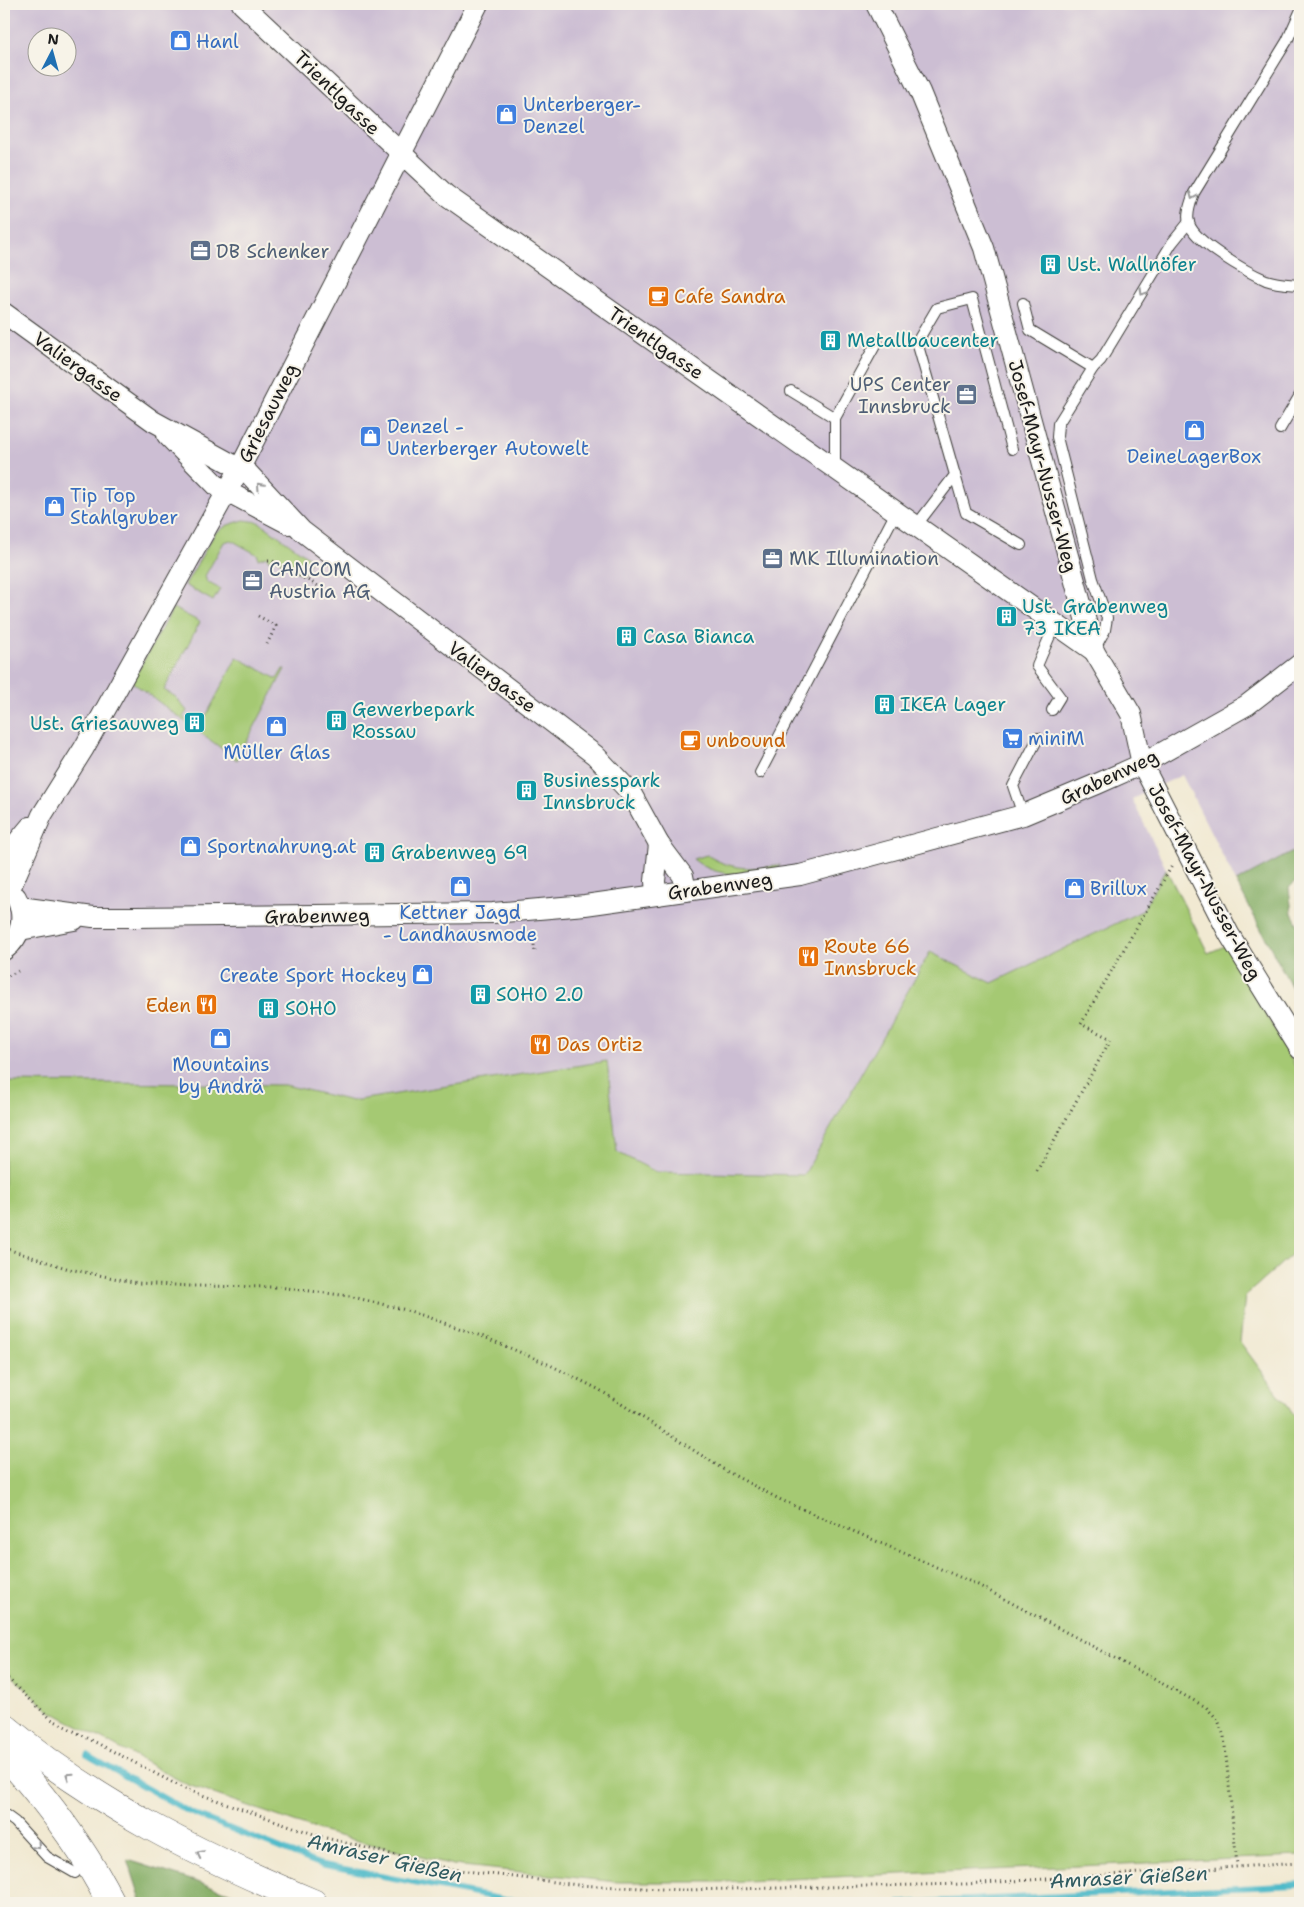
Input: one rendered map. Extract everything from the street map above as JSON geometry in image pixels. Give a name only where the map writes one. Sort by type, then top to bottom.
[{"type":"highway","points":[[4,1727],[60,1771],[109,1804],[200,1854],[313,1903]]},
{"type":"highway","points":[[4,1753],[40,1793],[62,1822],[111,1903]]},
{"type":"highway","points":[[4,1776],[45,1827],[92,1903]]},
{"type":"street","name":"Trientlgasse","points":[[242,4],[400,154],[446,195],[1094,651]]},
{"type":"street","name":"Griesauweg","points":[[7,887],[42,815],[84,748],[240,468],[478,4]]},
{"type":"street","name":"Josef-Mayr-Nusser-Weg","points":[[876,4],[920,92],[984,248],[1094,651],[1131,714],[1142,764],[1229,934],[1300,1049]]},
{"type":"street","name":"Valiergasse","points":[[4,313],[153,421],[248,473],[302,531],[595,754],[631,793],[660,844],[683,876],[686,891]]},
{"type":"street","name":"Valiergasse","points":[[153,421],[217,486],[302,531]]},
{"type":"street","name":"Grabenweg","points":[[20,907],[93,916],[318,917],[493,913],[557,908],[656,896],[800,875],[1023,815],[1142,764],[1248,705],[1300,664]]},
{"type":"street","name":"Griesauweg","points":[[4,858],[42,815]]},
{"type":"street","points":[[656,896],[655,881],[660,844]]},
{"type":"street","points":[[4,950],[14,940],[20,930],[20,907],[7,887]]},
{"type":"street","name":"Grabenweg","points":[[20,930],[93,916]]},
{"type":"lane","points":[[1300,12],[1287,41],[1194,192],[1189,207],[1189,222],[1195,236],[1210,248],[1265,279],[1283,284],[1300,284]]},
{"type":"lane","points":[[1094,651],[1105,630],[1107,618],[1093,579],[1057,437],[1058,424],[1093,368],[1101,360],[1172,243],[1189,222]]},
{"type":"lane","points":[[1012,449],[972,299],[937,308],[917,342],[966,513],[1021,545]]},
{"type":"lane","points":[[1023,302],[1030,330],[1093,368]]},
{"type":"lane","points":[[834,468],[835,418],[877,342]]},
{"type":"lane","points":[[791,391],[835,418]]},
{"type":"lane","points":[[1280,429],[1300,395]]},
{"type":"lane","points":[[916,526],[955,475]]},
{"type":"lane","points":[[760,773],[896,512]]},
{"type":"lane","points":[[1052,710],[1060,697],[1037,666],[1055,624]]},
{"type":"lane","points":[[1023,815],[1013,786],[1038,738]]},
{"type":"lane","points":[[4,1814],[15,1822],[47,1857],[75,1873]]},
{"type":"path","points":[[268,561],[273,561],[320,587]]},
{"type":"path","points":[[258,616],[276,626],[267,644]]},
{"type":"path","points":[[1037,1171],[1111,1039],[1081,1024],[1170,865],[1189,856]]},
{"type":"path","points":[[532,930],[534,952]]},
{"type":"path","points":[[479,942],[479,938],[488,938],[488,934]]},
{"type":"path","points":[[4,978],[18,971]]},
{"type":"path","points":[[4,1248],[69,1269],[138,1282],[191,1286],[279,1287],[379,1303],[435,1319],[484,1338],[598,1389],[704,1457],[754,1486],[807,1513],[978,1585],[1206,1707],[1218,1720],[1224,1736],[1238,1866]]},
{"type":"path","points":[[4,1675],[51,1719],[185,1789],[322,1837],[451,1869],[578,1885],[684,1890],[966,1884],[1300,1863]]},
{"type":"shaded area","points":[[4,4],[1300,4],[1300,848],[1236,882],[1182,775],[1132,799],[1166,869],[1142,911],[992,983],[930,952],[804,1175],[656,1172],[617,1152],[607,1061],[352,1101],[285,1085],[4,1082]]},
{"type":"green space","points":[[244,520],[259,522],[311,559],[303,575],[274,558],[268,560],[267,556],[258,559],[258,555],[231,540],[224,542],[205,576],[207,582],[220,589],[213,601],[185,585],[215,533],[228,525]]},
{"type":"green space","points":[[173,608],[200,622],[164,690],[176,697],[187,711],[183,717],[196,727],[207,714],[237,657],[277,679],[283,669],[285,669],[237,760],[132,682]]},
{"type":"green space","points":[[1300,848],[1300,877],[1289,888],[1292,913],[1300,929],[1300,1003],[1236,882]]},
{"type":"green space","points":[[707,855],[724,864],[742,868],[780,865],[776,870],[765,872],[723,873],[703,866],[693,859]]},
{"type":"green space","points":[[1166,869],[1208,953],[1227,945],[1300,1075],[1300,1247],[1245,1296],[1240,1342],[1300,1423],[1300,1856],[723,1882],[618,1882],[453,1865],[323,1832],[188,1785],[50,1711],[4,1669],[4,1082],[285,1085],[352,1101],[607,1061],[617,1152],[656,1172],[804,1175],[930,952],[992,983],[1142,911]]},
{"type":"green space","points":[[128,1860],[264,1903],[142,1903]]},
{"type":"waterway","name":"Amraser Gießen","points":[[87,1755],[191,1813],[319,1864],[506,1900],[578,1903]]},
{"type":"waterway","name":"Amraser Gießen","points":[[899,1903],[1300,1885]]},
{"type":"place","name":"Hanl","points":[[180,41]]},
{"type":"place","name":"Unterberger- Denzel","points":[[507,115]]},
{"type":"place","name":"DB Schenker","points":[[200,251]]},
{"type":"place","name":"Ust. Wallnöfer","points":[[1051,264]]},
{"type":"place","name":"Cafe Sandra","points":[[658,296]]},
{"type":"place","name":"Metallbaucenter","points":[[831,340]]},
{"type":"place","name":"UPS Center Innsbruck","points":[[967,395]]},
{"type":"place","name":"DeineLagerBox","points":[[1194,430]]},
{"type":"place","name":"Denzel - Unterberger Autowelt","points":[[371,437]]},
{"type":"place","name":"Tip Top Stahlgruber","points":[[54,506]]},
{"type":"place","name":"MK Illumination","points":[[773,558]]},
{"type":"place","name":"CANCOM Austria AG","points":[[253,580]]},
{"type":"place","name":"Ust. Grabenweg 73 IKEA","points":[[1006,617]]},
{"type":"place","name":"Casa Bianca","points":[[627,636]]},
{"type":"place","name":"IKEA Lager","points":[[884,704]]},
{"type":"place","name":"Gewerbepark Rossau","points":[[336,720]]},
{"type":"place","name":"Ust. Griesauweg","points":[[195,723]]},
{"type":"place","name":"Müller Glas","points":[[277,726]]},
{"type":"place","name":"miniM","points":[[1012,738]]},
{"type":"place","name":"unbound","points":[[690,740]]},
{"type":"place","name":"Businesspark Innsbruck","points":[[527,791]]},
{"type":"place","name":"Sportnahrung.at","points":[[191,846]]},
{"type":"place","name":"Grabenweg 69","points":[[375,852]]},
{"type":"place","name":"Kettner Jagd - Landhausmode","points":[[460,886]]},
{"type":"place","name":"Brillux","points":[[1074,888]]},
{"type":"place","name":"Route 66 Innsbruck","points":[[808,957]]},
{"type":"place","name":"Create Sport Hockey","points":[[423,975]]},
{"type":"place","name":"SOHO 2.0","points":[[480,994]]},
{"type":"place","name":"Eden","points":[[207,1005]]},
{"type":"place","name":"SOHO","points":[[269,1008]]},
{"type":"place","name":"Mountains by Andrä","points":[[221,1038]]},
{"type":"place","name":"Das Ortiz","points":[[541,1044]]}]
